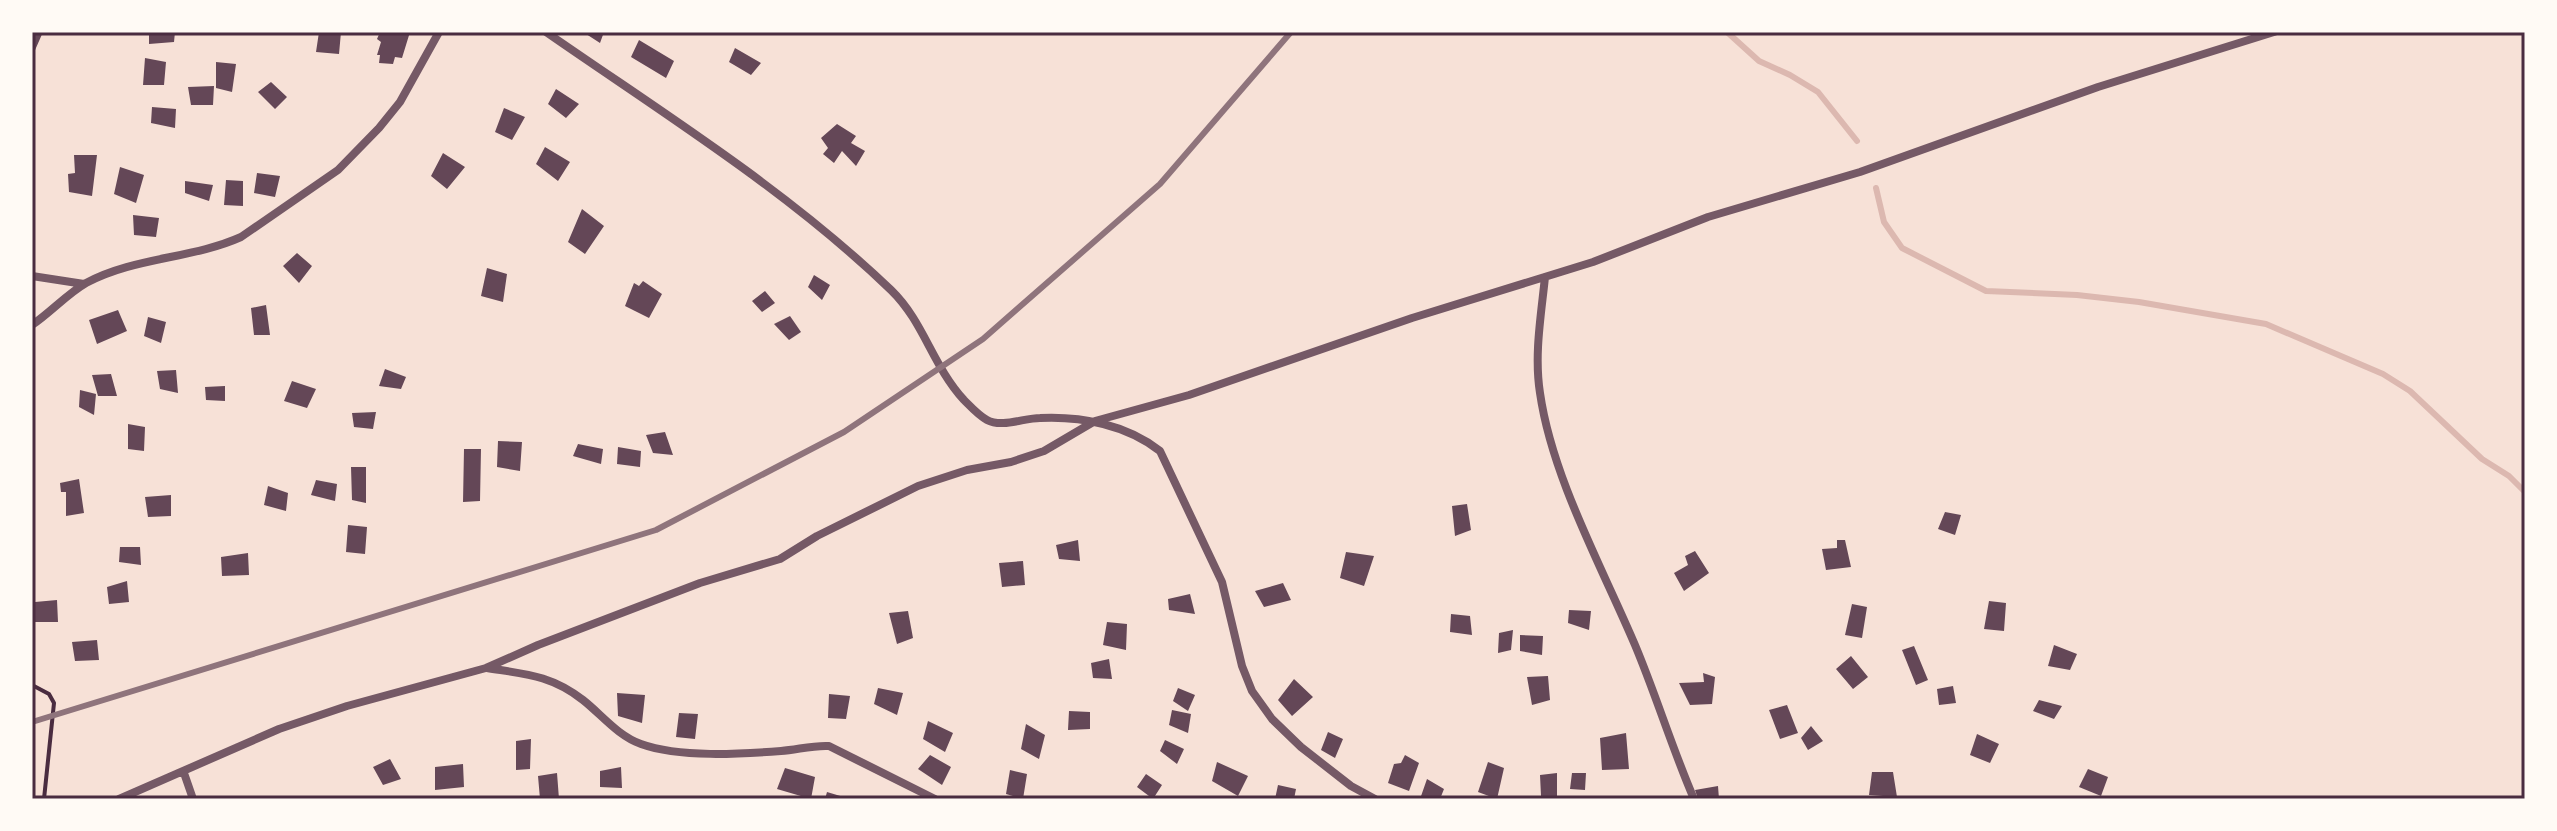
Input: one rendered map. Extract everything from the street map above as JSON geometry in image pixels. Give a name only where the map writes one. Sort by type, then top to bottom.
[{"type":"street","points":[[32,325],[84,284],[155,260],[225,244],[241,237],[338,170],[400,102],[439,32]]},
{"type":"street","points":[[546,32],[698,134],[888,287],[916,319],[939,369],[975,411],[988,421],[1001,423],[1038,418],[1095,421],[1148,442],[1160,451],[1222,582],[1242,666],[1252,691],[1272,719],[1301,747],[1351,786],[1375,799]]},
{"type":"street","points":[[119,799],[279,729],[347,706],[486,668],[700,583],[780,559],[817,536],[918,486],[1044,451],[1095,421],[1189,395],[1412,318],[1593,262],[1708,217],[1860,172],[2098,87],[2274,32]]},
{"type":"street","points":[[32,276],[84,284]]},
{"type":"street","points":[[1545,277],[1537,358],[1540,393],[1550,440],[1596,558],[1635,645],[1694,799]]},
{"type":"street","points":[[486,668],[543,676],[640,744],[666,751],[728,753],[829,746],[935,799]]},
{"type":"street","points":[[184,773],[193,799]]},
{"type":"path","points":[[32,685],[49,694],[54,703],[44,799]]},
{"type":"building","points":[[32,32],[43,32],[32,57]]},
{"type":"building","points":[[149,32],[175,32],[174,42],[149,44]]},
{"type":"building","points":[[319,32],[341,32],[339,54],[316,52]]},
{"type":"building","points":[[380,32],[410,32],[402,58],[395,57],[393,64],[379,63],[380,55],[377,55],[381,42],[377,39]]},
{"type":"building","points":[[583,32],[604,32],[600,43]]},
{"type":"building","points":[[639,40],[674,61],[666,78],[631,57]]},
{"type":"building","points":[[735,48],[761,63],[751,75],[729,62]]},
{"type":"building","points":[[145,58],[166,62],[164,85],[143,85]]},
{"type":"building","points":[[216,62],[236,64],[232,92],[216,88]]},
{"type":"building","points":[[271,82],[287,97],[275,109],[258,92]]},
{"type":"building","points":[[214,86],[213,105],[191,105],[188,87]]},
{"type":"building","points":[[556,89],[579,104],[566,118],[548,104]]},
{"type":"building","points":[[152,107],[176,109],[175,128],[151,123]]},
{"type":"building","points":[[504,108],[525,117],[512,140],[495,132]]},
{"type":"building","points":[[837,124],[856,136],[851,143],[865,151],[856,166],[842,151],[834,163],[823,154],[828,148],[821,138]]},
{"type":"building","points":[[545,147],[570,162],[558,181],[536,164]]},
{"type":"building","points":[[443,153],[465,167],[447,189],[431,176]]},
{"type":"building","points":[[74,155],[97,155],[92,196],[69,192],[68,174],[75,173]]},
{"type":"building","points":[[120,167],[144,175],[136,203],[114,194]]},
{"type":"building","points":[[257,173],[280,176],[275,197],[254,193]]},
{"type":"building","points":[[226,180],[243,181],[243,206],[224,205]]},
{"type":"building","points":[[185,181],[213,185],[209,201],[185,193]]},
{"type":"building","points":[[582,209],[604,226],[585,254],[568,242]]},
{"type":"building","points":[[133,215],[159,218],[156,237],[134,235]]},
{"type":"building","points":[[297,253],[312,266],[299,283],[283,266]]},
{"type":"building","points":[[487,268],[507,274],[503,302],[481,296]]},
{"type":"building","points":[[814,275],[830,285],[822,300],[808,287]]},
{"type":"building","points":[[643,281],[662,294],[649,318],[625,306],[634,283],[639,286]]},
{"type":"building","points":[[765,291],[775,303],[762,312],[752,301]]},
{"type":"building","points":[[266,305],[270,335],[254,335],[251,308]]},
{"type":"building","points":[[118,310],[127,331],[97,344],[89,320]]},
{"type":"building","points":[[790,316],[801,332],[789,340],[774,324]]},
{"type":"building","points":[[148,317],[166,322],[161,343],[144,336]]},
{"type":"building","points":[[385,369],[406,377],[401,389],[379,386]]},
{"type":"building","points":[[176,370],[178,393],[160,389],[157,371]]},
{"type":"building","points":[[111,374],[117,396],[98,396],[92,375]]},
{"type":"building","points":[[292,381],[316,389],[307,408],[284,401]]},
{"type":"building","points":[[225,386],[225,401],[206,400],[205,387]]},
{"type":"building","points":[[80,390],[96,394],[94,415],[79,407]]},
{"type":"building","points":[[376,412],[373,429],[354,427],[352,413]]},
{"type":"building","points":[[128,424],[145,427],[144,451],[128,449]]},
{"type":"building","points":[[665,432],[673,455],[653,453],[646,435]]},
{"type":"building","points":[[498,441],[522,442],[520,471],[497,467]]},
{"type":"building","points":[[578,444],[603,449],[601,464],[573,456]]},
{"type":"building","points":[[618,447],[641,451],[640,467],[617,464]]},
{"type":"building","points":[[464,449],[481,449],[480,501],[463,502]]},
{"type":"building","points":[[351,467],[366,467],[366,503],[352,500]]},
{"type":"building","points":[[79,479],[84,513],[66,516],[66,492],[61,492],[60,483]]},
{"type":"building","points":[[316,480],[337,484],[335,501],[311,495]]},
{"type":"building","points":[[268,486],[288,493],[286,511],[264,505]]},
{"type":"building","points":[[171,495],[171,516],[148,517],[145,497]]},
{"type":"building","points":[[1467,504],[1471,530],[1455,536],[1452,506]]},
{"type":"building","points":[[1945,512],[1961,515],[1955,535],[1938,529]]},
{"type":"building","points":[[348,525],[367,527],[365,554],[346,552]]},
{"type":"building","points":[[1078,540],[1080,561],[1059,559],[1056,545]]},
{"type":"building","points":[[1837,540],[1845,540],[1851,567],[1826,570],[1822,549],[1837,548]]},
{"type":"building","points":[[120,547],[140,547],[141,565],[119,562]]},
{"type":"building","points":[[1695,551],[1709,573],[1684,591],[1674,573],[1688,565],[1685,556]]},
{"type":"building","points":[[1346,552],[1374,556],[1364,586],[1340,578]]},
{"type":"building","points":[[248,553],[249,575],[222,576],[221,557]]},
{"type":"building","points":[[1023,561],[1025,585],[1002,587],[999,563]]},
{"type":"building","points":[[127,581],[129,602],[109,604],[107,587]]},
{"type":"building","points":[[1283,583],[1291,600],[1264,607],[1255,591]]},
{"type":"building","points":[[1190,594],[1195,614],[1169,610],[1168,599]]},
{"type":"building","points":[[57,600],[58,622],[35,622],[35,602]]},
{"type":"building","points":[[1989,601],[2006,603],[2004,631],[1984,629]]},
{"type":"building","points":[[1852,604],[1867,607],[1862,638],[1845,635]]},
{"type":"building","points":[[1569,610],[1591,611],[1589,630],[1568,623]]},
{"type":"building","points":[[908,611],[913,638],[897,644],[889,613]]},
{"type":"building","points":[[1451,614],[1470,616],[1472,635],[1450,632]]},
{"type":"building","points":[[1107,622],[1127,624],[1126,650],[1103,645]]},
{"type":"building","points":[[1513,630],[1511,650],[1498,653],[1499,633]]},
{"type":"building","points":[[1520,635],[1543,636],[1542,655],[1520,651]]},
{"type":"building","points":[[97,640],[99,660],[75,661],[72,642]]},
{"type":"building","points":[[2054,645],[2077,654],[2070,670],[2048,666]]},
{"type":"building","points":[[1914,646],[1928,680],[1916,685],[1902,650]]},
{"type":"building","points":[[1851,656],[1868,677],[1853,689],[1836,669]]},
{"type":"building","points":[[1109,659],[1112,679],[1093,678],[1091,663]]},
{"type":"building","points":[[1703,673],[1715,677],[1712,704],[1690,705],[1679,683],[1704,682]]},
{"type":"building","points":[[1548,676],[1550,700],[1532,705],[1527,677]]},
{"type":"building","points":[[1294,679],[1313,697],[1292,716],[1278,700]]},
{"type":"building","points":[[1953,686],[1956,703],[1939,705],[1937,689]]},
{"type":"building","points":[[878,688],[903,693],[897,715],[874,704]]},
{"type":"building","points":[[1178,688],[1195,695],[1188,711],[1173,701]]},
{"type":"building","points":[[617,693],[645,695],[642,723],[618,716]]},
{"type":"building","points":[[829,694],[850,696],[846,719],[828,718]]},
{"type":"building","points":[[2039,700],[2062,706],[2054,719],[2033,711]]},
{"type":"building","points":[[1787,705],[1798,733],[1780,739],[1769,710]]},
{"type":"building","points":[[1172,710],[1191,714],[1188,733],[1169,725]]},
{"type":"building","points":[[1069,711],[1090,712],[1090,729],[1068,730]]},
{"type":"building","points":[[679,713],[698,714],[695,739],[676,737]]},
{"type":"building","points":[[928,721],[953,733],[945,752],[923,739]]},
{"type":"building","points":[[1026,724],[1045,735],[1039,759],[1021,749]]},
{"type":"building","points":[[1811,726],[1823,741],[1808,750],[1801,738]]},
{"type":"building","points":[[1328,732],[1343,739],[1335,758],[1321,750]]},
{"type":"building","points":[[1626,733],[1629,769],[1602,770],[1600,738]]},
{"type":"building","points":[[1977,734],[1999,744],[1990,763],[1970,755]]},
{"type":"building","points":[[531,739],[530,769],[516,770],[516,741]]},
{"type":"building","points":[[1165,740],[1184,749],[1177,764],[1160,751]]},
{"type":"building","points":[[930,755],[951,767],[942,785],[918,769]]},
{"type":"building","points":[[1405,755],[1419,763],[1409,791],[1388,783],[1394,764],[1401,763]]},
{"type":"building","points":[[390,759],[401,779],[383,785],[373,767]]},
{"type":"building","points":[[1217,762],[1248,776],[1238,796],[1212,781]]},
{"type":"building","points":[[1488,762],[1504,768],[1497,799],[1478,792]]},
{"type":"building","points":[[463,764],[464,787],[435,790],[435,767]]},
{"type":"building","points":[[621,767],[622,788],[600,787],[600,771]]},
{"type":"building","points":[[785,768],[815,777],[811,799],[777,789]]},
{"type":"building","points":[[2088,769],[2108,777],[2101,796],[2079,787]]},
{"type":"building","points":[[1010,770],[1027,774],[1023,799],[1006,794]]},
{"type":"building","points":[[1872,772],[1893,772],[1897,797],[1869,795]]},
{"type":"building","points":[[557,773],[559,799],[540,799],[538,776]]},
{"type":"building","points":[[1557,773],[1557,796],[1541,796],[1540,775]]},
{"type":"building","points":[[1572,773],[1586,773],[1585,790],[1570,789]]},
{"type":"building","points":[[1146,774],[1162,785],[1153,799],[1137,787]]},
{"type":"building","points":[[1427,779],[1444,789],[1440,799],[1420,799]]},
{"type":"building","points":[[1278,785],[1296,789],[1294,799],[1275,799]]},
{"type":"building","points":[[1718,786],[1719,799],[1698,799],[1695,790]]},
{"type":"building","points":[[827,792],[847,798],[847,799],[825,799]]},
{"type":"waterway","points":[[1727,32],[1759,61],[1818,92],[1857,141]]},
{"type":"waterway","points":[[1876,188],[1884,222],[1902,248],[1986,291],[2077,295],[2139,302],[2266,324],[2383,374],[2410,391],[2482,459],[2509,476],[2525,492]]},
{"type":"railway","points":[[32,722],[656,530],[844,432],[983,339],[1160,184],[1291,32]]}]
